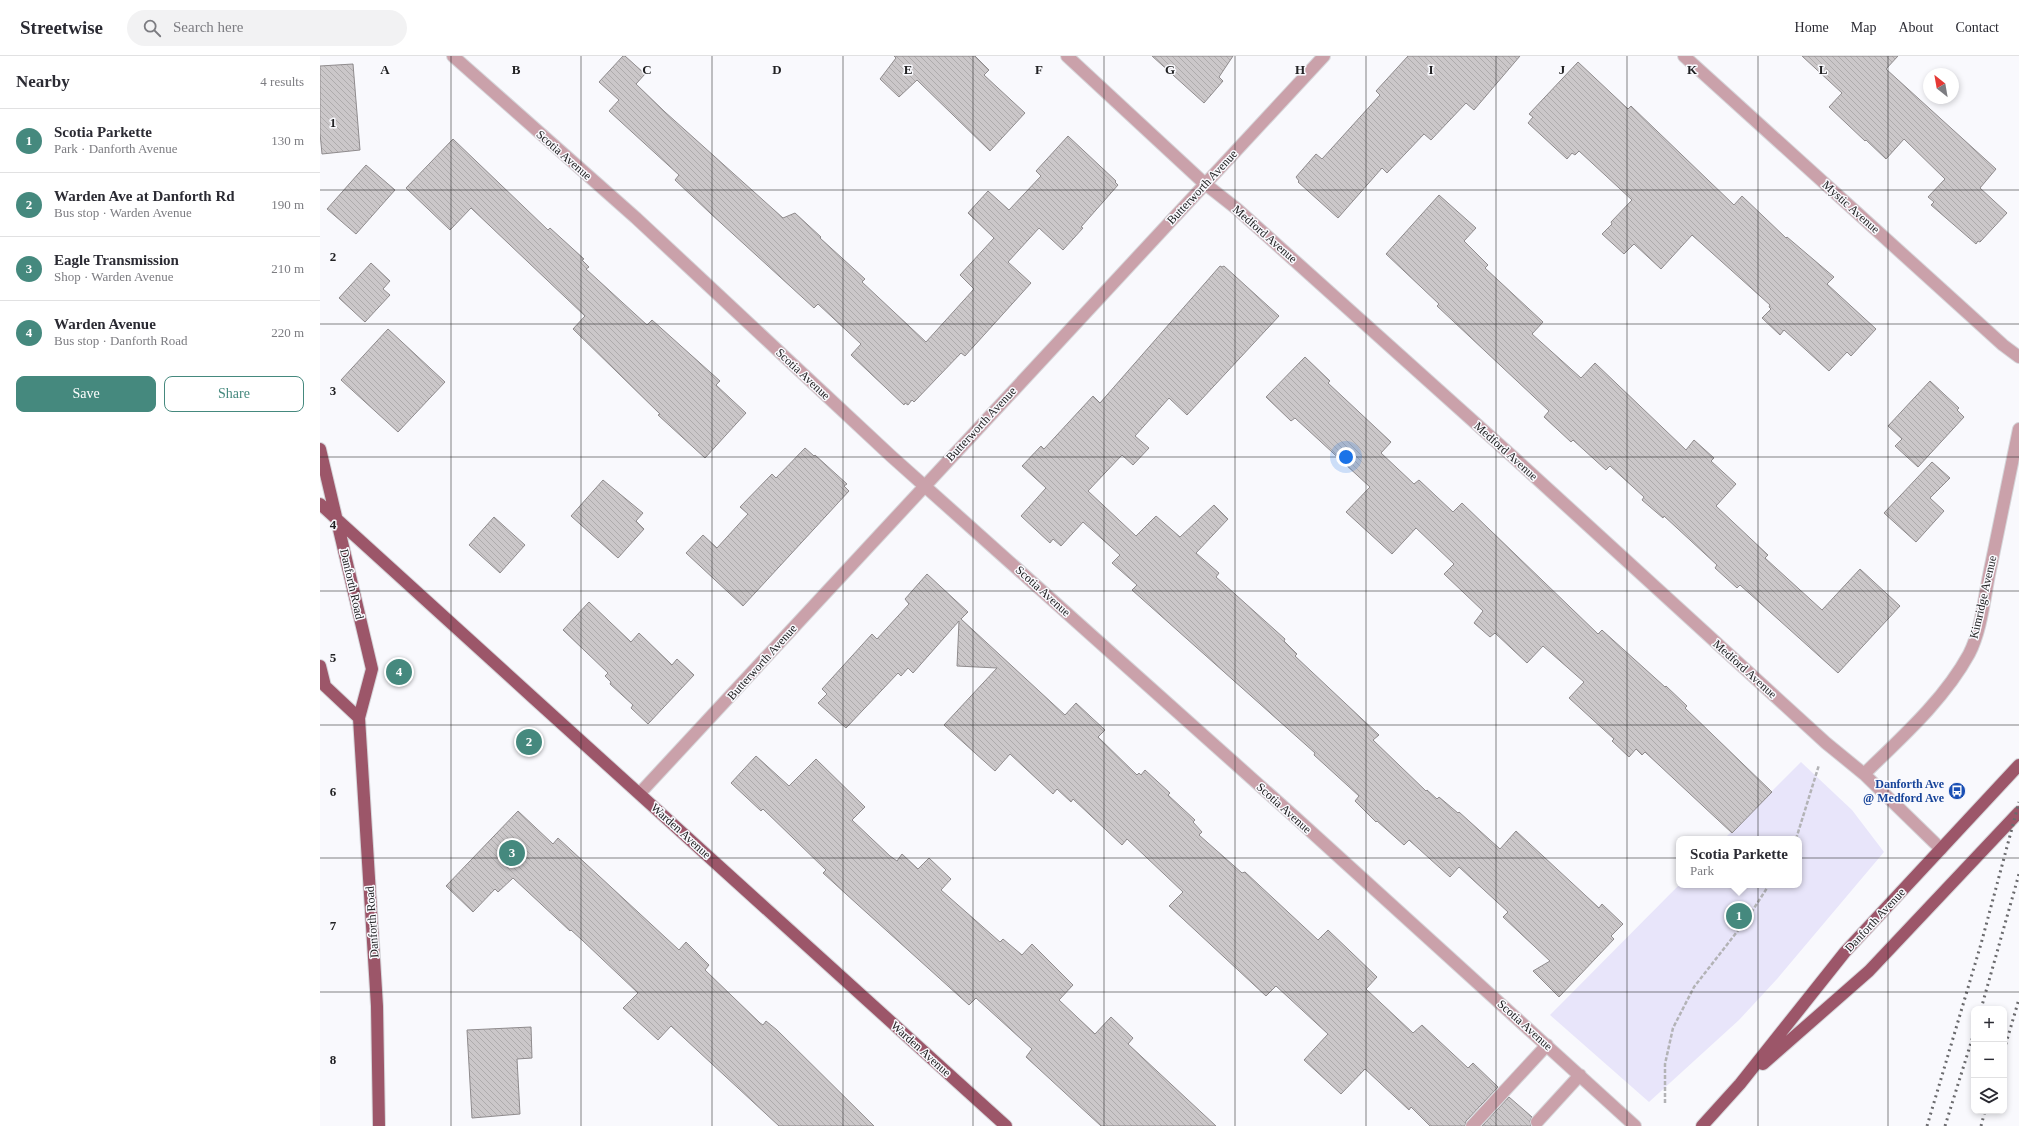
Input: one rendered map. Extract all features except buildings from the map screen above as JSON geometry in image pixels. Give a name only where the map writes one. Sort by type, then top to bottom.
[{"type":"main road","name":"Danforth Road","points":[[320,449],[372,669],[359,718],[377,1006],[379,1126]]},
{"type":"main road","name":"Warden Avenue","points":[[320,504],[441,616],[640,793],[1006,1126]]},
{"type":"main road","points":[[320,666],[325,686],[359,718]]},
{"type":"main road","name":"Danforth Avenue","points":[[1702,1126],[1740,1084],[1845,952],[2019,765]]},
{"type":"main road","name":"Danforth Avenue","points":[[1740,1084],[1869,971],[2019,812]]},
{"type":"street","name":"Scotia Avenue","points":[[453,56],[636,218],[925,487],[950,507],[1531,1030],[1635,1126]]},
{"type":"street","name":"Medford Avenue","points":[[1068,56],[1204,183],[1237,208],[1512,456],[1826,743],[1864,774],[1941,849]]},
{"type":"street","name":"Butterworth Avenue","points":[[640,793],[898,514],[925,487],[1204,183],[1324,56]]},
{"type":"street","name":"Mystic Avenue","points":[[1684,56],[1997,340],[2019,357]]},
{"type":"street","name":"Kimridge Avenue","points":[[1864,774],[1896,743],[1947,686],[1969,653],[1976,635],[2019,430]]},
{"type":"street","points":[[1472,1126],[1547,1045]]},
{"type":"street","points":[[1537,1122],[1580,1075]]},
{"type":"path","points":[[1797,836],[1826,743]]},
{"type":"path","points":[[1665,1103],[1665,1064],[1673,1028],[1694,986],[1747,919],[1767,888]]},
{"type":"shaded area","points":[[1801,762],[1852,810],[1884,852],[1777,979],[1739,1020],[1649,1102],[1550,1015],[1676,888],[1802,888],[1802,836],[1727,836]]},
{"type":"railway","points":[[1927,1126],[1981,944],[2019,802]]},
{"type":"railway","points":[[1982,1006],[2019,874]]},
{"type":"railway","points":[[2006,1042],[2019,999]]},
{"type":"railway","points":[[1945,1126],[1971,1042]]},
{"type":"railway","points":[[1981,1126],[1984,1114]]},
{"type":"place","name":"Warden Avenue","points":[[399,672]]},
{"type":"place","name":"Warden Ave at Danforth Rd","points":[[529,742]]},
{"type":"place","name":"Danforth Ave @ Medford Ave","points":[[1957,791]]},
{"type":"place","name":"Eagle Transmission","points":[[512,853]]},
{"type":"place","name":"Scotia Parkette","points":[[1739,916]]}]
